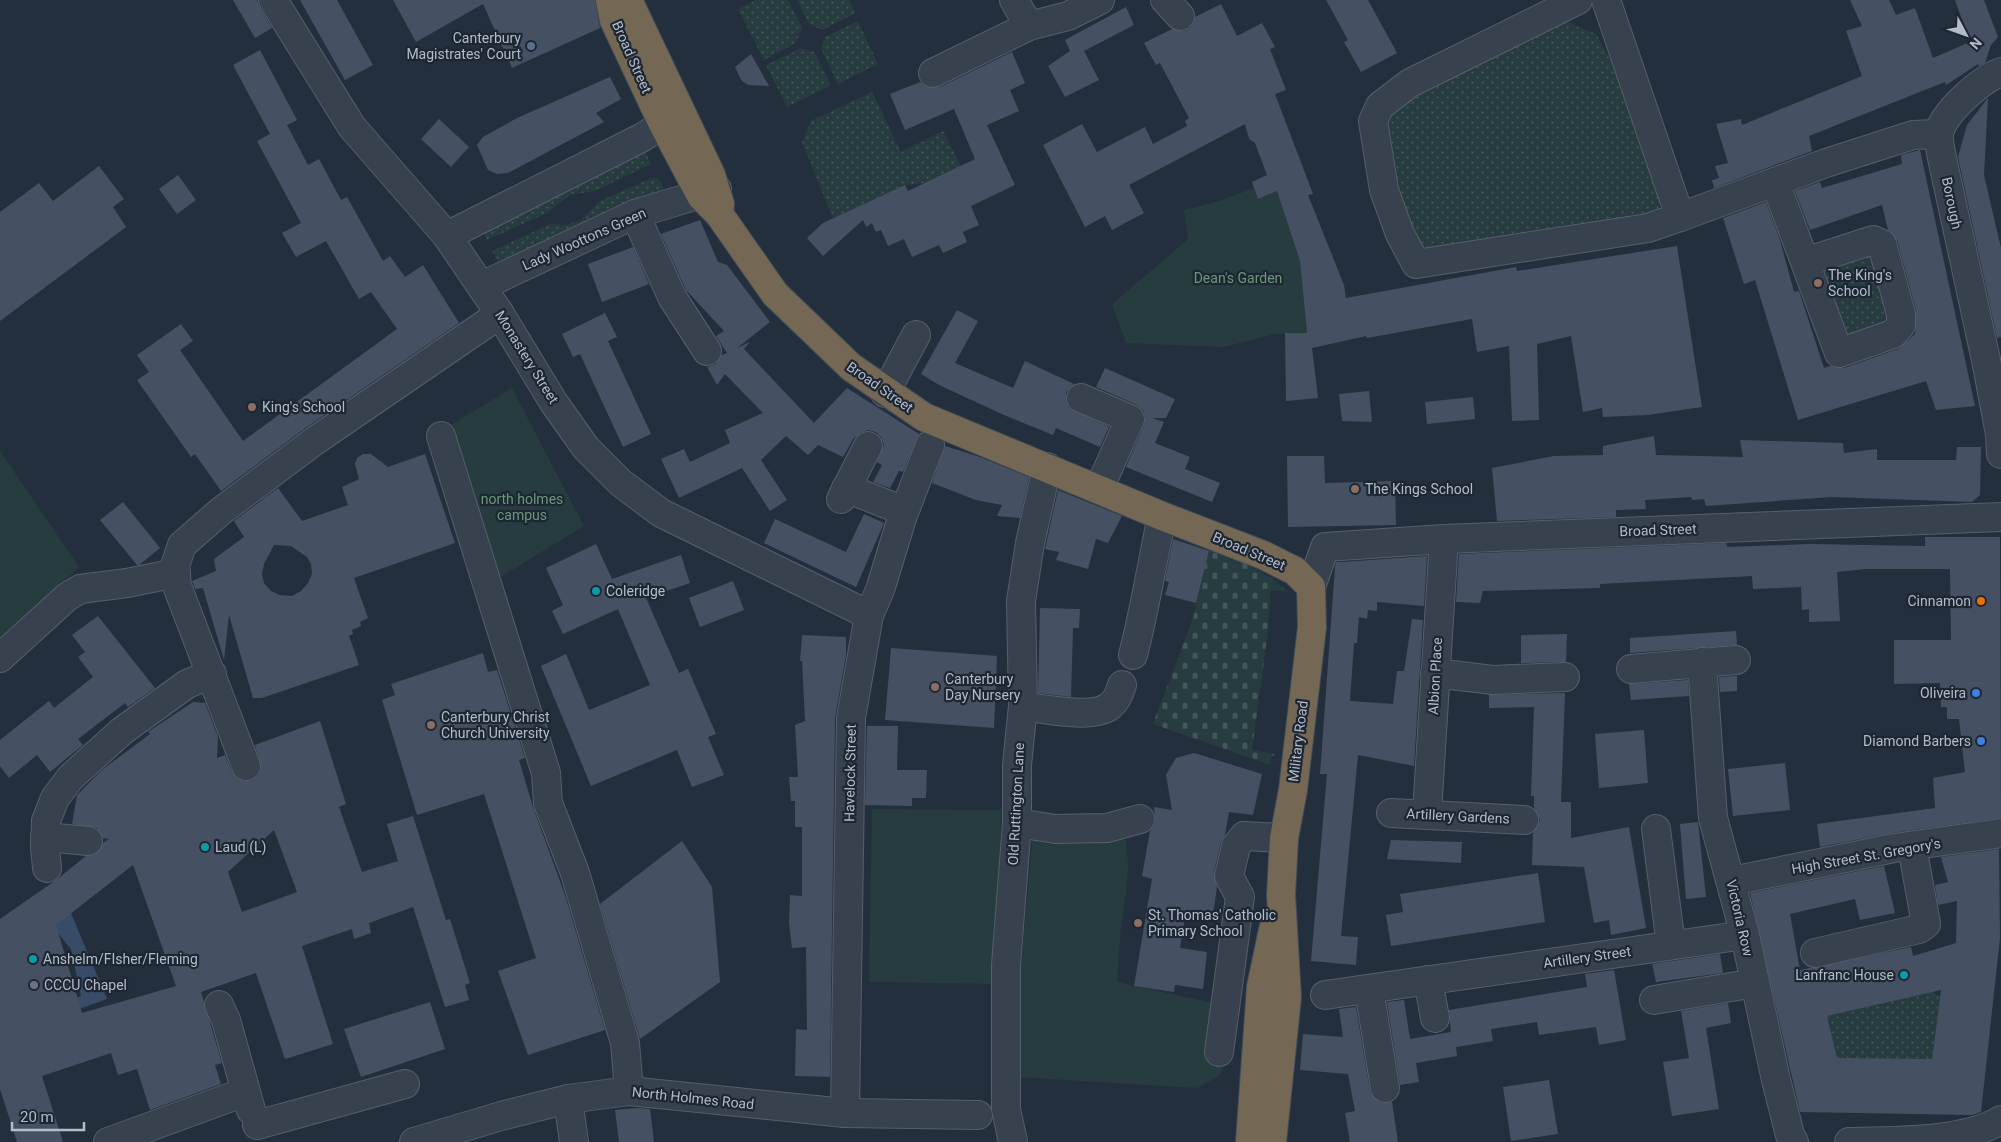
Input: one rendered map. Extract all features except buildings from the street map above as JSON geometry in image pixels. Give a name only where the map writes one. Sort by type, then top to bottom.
[{"type":"highway","name":"Broad Street","points":[[610,0],[614,20],[662,124],[775,294],[851,367],[885,393],[924,417],[1162,516],[1263,555],[1295,571],[1312,588]]},
{"type":"highway","name":"Broad Street","points":[[628,0],[712,200]]},
{"type":"highway","name":"Military Road","points":[[1272,1142],[1287,997],[1281,895],[1284,838],[1293,790],[1312,627],[1312,588]]},
{"type":"highway","name":"Military Road","points":[[1250,1142],[1261,987],[1281,895]]},
{"type":"street","name":"Monastery Street","points":[[273,0],[352,127],[447,236],[482,286],[554,402],[586,448],[621,483],[661,514],[869,615]]},
{"type":"street","points":[[1014,0],[1028,26]]},
{"type":"street","points":[[933,72],[1028,26],[1068,16],[1100,0]]},
{"type":"street","points":[[1578,0],[1410,82],[1380,106],[1373,121],[1384,190],[1400,234],[1416,264],[1648,228],[1913,135],[1939,134],[1948,114],[1966,96],[1994,74],[2001,72]]},
{"type":"street","points":[[1606,0],[1680,217]]},
{"type":"street","points":[[447,236],[644,137],[662,124]]},
{"type":"street","name":"Borough","points":[[1939,134],[1942,158],[1986,360],[2000,434],[2001,454]]},
{"type":"street","points":[[1775,182],[1805,262]]},
{"type":"street","name":"Lady Woottons Green","points":[[482,286],[635,214],[712,200]]},
{"type":"street","points":[[635,214],[672,297],[707,351]]},
{"type":"street","points":[[246,766],[177,586],[175,566],[182,545],[221,511],[316,440],[500,314]]},
{"type":"street","points":[[885,393],[916,334]]},
{"type":"street","points":[[1081,398],[1130,419],[1099,489]]},
{"type":"street","points":[[441,436],[546,773],[548,803],[575,873],[625,1043],[629,1091]]},
{"type":"street","points":[[868,446],[844,493],[904,511]]},
{"type":"street","name":"Havelock Street","points":[[845,1113],[851,718],[869,615],[880,590],[904,511],[930,446]]},
{"type":"street","name":"Old Ruttington Lane","points":[[1013,1142],[1006,1109],[1006,965],[1017,823],[1017,765],[1023,706],[1021,601],[1030,543],[1047,467]]},
{"type":"street","points":[[1133,654],[1146,607],[1162,516]]},
{"type":"street","name":"Broad Street","points":[[1312,588],[1325,547],[1444,539],[2001,517]]},
{"type":"street","name":"Albion Place","points":[[1427,813],[1444,539]]},
{"type":"street","points":[[0,658],[67,597],[80,589],[127,583],[176,573]]},
{"type":"street","points":[[1631,669],[1736,660]]},
{"type":"street","name":"Victoria Row","points":[[1702,662],[1713,818],[1732,881],[1776,1080],[1790,1135],[1794,1142]]},
{"type":"street","points":[[1435,673],[1492,680],[1565,677]]},
{"type":"street","points":[[47,868],[45,837],[50,808],[71,777],[122,731],[187,684],[212,674]]},
{"type":"street","points":[[1023,706],[1087,713],[1100,712],[1112,705],[1118,696],[1122,684]]},
{"type":"street","name":"Artillery Gardens","points":[[1391,813],[1427,813],[1524,820]]},
{"type":"street","points":[[1017,823],[1056,829],[1106,828],[1140,819]]},
{"type":"street","points":[[1656,829],[1671,945]]},
{"type":"street","name":"High Street St. Gregory's","points":[[1732,881],[1912,846],[2001,833]]},
{"type":"street","points":[[1220,1052],[1240,897],[1229,876],[1236,846],[1244,836],[1284,838]]},
{"type":"street","points":[[45,837],[88,841]]},
{"type":"street","points":[[1815,953],[1919,929],[1926,924],[1912,846]]},
{"type":"street","name":"Artillery Street","points":[[1325,995],[1745,935]]},
{"type":"street","points":[[1428,980],[1435,1018]]},
{"type":"street","points":[[1654,1000],[1755,983]]},
{"type":"street","points":[[1369,989],[1385,1088]]},
{"type":"street","points":[[219,1005],[226,1020],[245,1092],[259,1134],[405,1084]]},
{"type":"street","name":"North Holmes Road","points":[[414,1142],[501,1116],[568,1100],[629,1091],[845,1113],[978,1116]]},
{"type":"street","points":[[108,1142],[245,1092]]},
{"type":"street","points":[[568,1100],[574,1142]]},
{"type":"street","points":[[1849,1142],[1939,1141],[1975,1135],[1991,1128],[2001,1120]]},
{"type":"green space","points":[[756,0],[788,0],[802,27],[796,43],[764,60],[738,9]]},
{"type":"green space","points":[[797,0],[849,0],[856,13],[822,30],[809,24]]},
{"type":"green space","points":[[1561,19],[1596,34],[1616,69],[1660,193],[1659,208],[1653,215],[1432,252],[1413,238],[1388,167],[1387,118],[1418,91]]},
{"type":"green space","points":[[858,21],[878,64],[838,84],[821,49],[825,37]]},
{"type":"green space","points":[[801,48],[814,52],[831,85],[787,107],[766,65]]},
{"type":"green space","points":[[872,92],[901,152],[943,131],[961,166],[926,183],[905,185],[833,219],[802,142],[811,121]]},
{"type":"green space","points":[[645,151],[651,164],[595,191],[570,195],[547,213],[487,240],[482,229]]},
{"type":"green space","points":[[654,177],[660,180],[667,196],[520,255],[498,261],[492,251],[550,224],[567,225],[581,220],[600,201]]},
{"type":"green space","name":"Dean's Garden","points":[[1254,188],[1258,199],[1277,191],[1300,261],[1307,333],[1275,334],[1224,347],[1126,343],[1112,304],[1188,239],[1184,210],[1219,201]]},
{"type":"green space","points":[[1873,249],[1893,327],[1845,338],[1824,269]]},
{"type":"green space","name":"north holmes campus","points":[[512,388],[584,526],[494,581],[449,426]]},
{"type":"green space","points":[[0,451],[79,567],[0,645]]},
{"type":"green space","points":[[1210,545],[1272,578],[1288,592],[1271,590],[1267,639],[1252,750],[1275,754],[1270,759],[1271,765],[1153,724],[1193,618]]},
{"type":"green space","points":[[872,809],[1001,810],[999,984],[869,982]]},
{"type":"green space","points":[[1033,832],[1124,834],[1128,857],[1128,877],[1121,928],[1117,982],[1232,1007],[1227,1062],[1219,1076],[1197,1088],[1016,1077],[1021,966]]},
{"type":"green space","points":[[1931,992],[1940,996],[1932,1059],[1837,1058],[1827,1016]]},
{"type":"water","points":[[71,913],[107,999],[71,1012],[68,1002],[81,996],[71,949],[58,933],[42,927]]},
{"type":"place","name":"Canterbury Magistrates' Court","points":[[531,46]]},
{"type":"place","name":"The King's School","points":[[1818,283]]},
{"type":"place","name":"King's School","points":[[252,407]]},
{"type":"place","name":"The Kings School","points":[[1355,489]]},
{"type":"place","name":"Coleridge","points":[[596,591]]},
{"type":"place","name":"Cinnamon","points":[[1981,601]]},
{"type":"place","name":"Canterbury Day Nursery","points":[[935,687]]},
{"type":"place","name":"Oliveira","points":[[1976,693]]},
{"type":"place","name":"Canterbury Christ Church University","points":[[431,725]]},
{"type":"place","name":"Diamond Barbers","points":[[1981,741]]},
{"type":"place","name":"Laud (L)","points":[[205,847]]},
{"type":"place","name":"St. Thomas' Catholic Primary School","points":[[1138,923]]},
{"type":"place","name":"Anshelm/FIsher/Fleming","points":[[33,959]]},
{"type":"place","name":"Lanfranc House","points":[[1904,975]]},
{"type":"place","name":"CCCU Chapel","points":[[34,985]]}]
